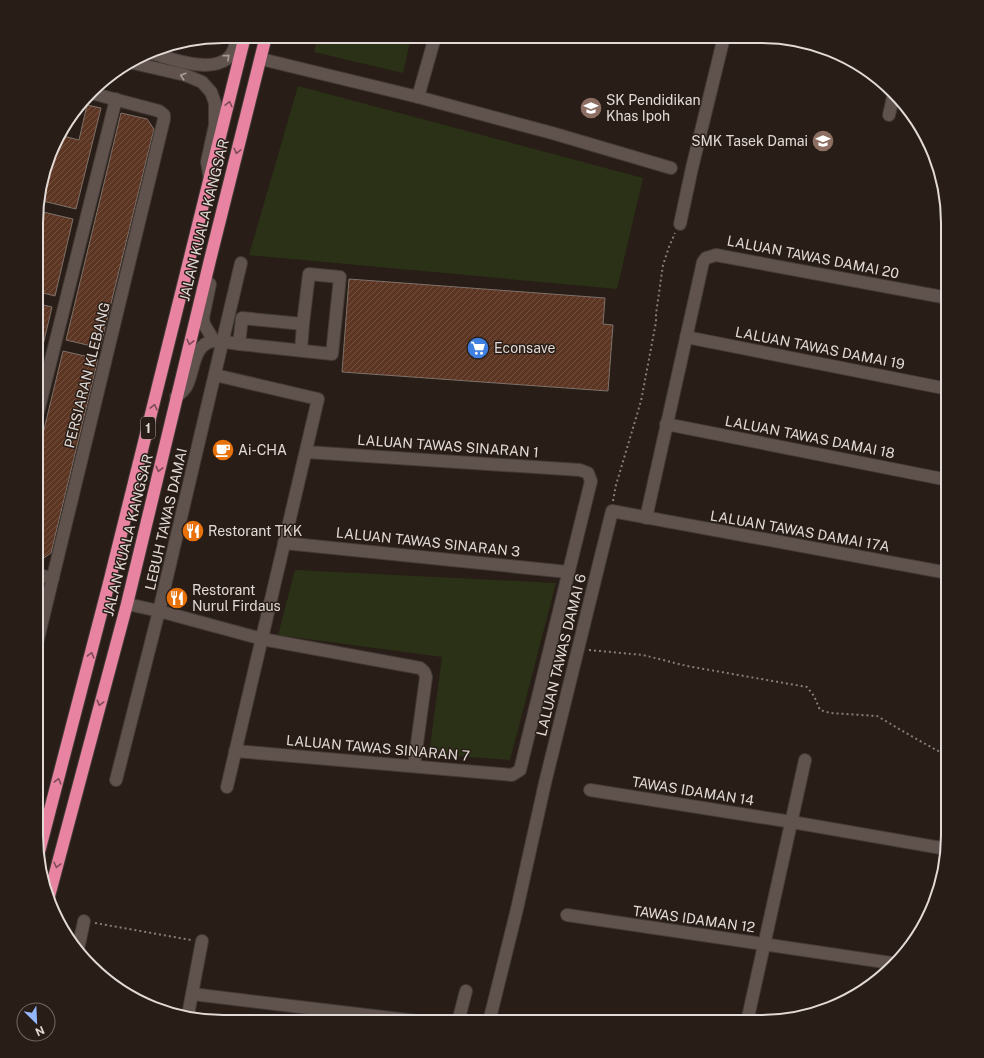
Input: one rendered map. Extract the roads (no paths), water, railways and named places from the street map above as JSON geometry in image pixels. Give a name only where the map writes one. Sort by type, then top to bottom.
[{"type":"highway","name":"JALAN KUALA KANGSAR","points":[[43,837],[108,587],[243,43]]},
{"type":"highway","name":"JALAN KUALA KANGSAR","points":[[51,888],[127,604],[176,397],[264,43]]},
{"type":"street","points":[[159,55],[198,65],[210,65],[228,58],[235,43]]},
{"type":"street","points":[[418,97],[433,43]]},
{"type":"street","points":[[680,224],[723,43]]},
{"type":"street","points":[[260,59],[418,97],[552,133],[671,168]]},
{"type":"street","points":[[138,64],[185,76],[202,82],[211,92],[215,103],[215,125],[207,162],[210,180]]},
{"type":"street","points":[[43,392],[116,99],[97,95]]},
{"type":"street","name":"PERSIARAN KLEBANG","points":[[43,619],[164,119],[164,115],[159,111],[116,99]]},
{"type":"street","points":[[889,115],[892,100]]},
{"type":"street","name":"LALUAN TAWAS DAMAI 20","points":[[686,337],[703,262],[706,258],[716,255],[941,297]]},
{"type":"street","points":[[210,260],[213,270],[203,318],[204,324],[218,342]]},
{"type":"street","name":"LEBUH TAWAS DAMAI","points":[[116,780],[159,611],[215,375],[218,342],[242,263]]},
{"type":"street","points":[[176,397],[183,392],[188,383],[198,353],[206,344],[218,342],[332,354],[340,278],[309,274],[301,350]]},
{"type":"street","points":[[239,344],[242,318],[303,324]]},
{"type":"street","points":[[646,518],[686,337]]},
{"type":"street","name":"LALUAN TAWAS DAMAI 19","points":[[686,337],[941,388]]},
{"type":"street","points":[[215,375],[318,399],[227,787]]},
{"type":"street","name":"LALUAN TAWAS DAMAI 18","points":[[666,424],[941,479]]},
{"type":"street","name":"LALUAN TAWAS SINARAN 1","points":[[306,452],[580,470],[588,472],[591,481],[568,572]]},
{"type":"street","name":"LALUAN TAWAS DAMAI 6","points":[[491,1015],[517,909],[544,783],[578,649],[610,513],[614,511],[646,518]]},
{"type":"street","name":"LALUAN TAWAS DAMAI 17A","points":[[646,518],[941,572]]},
{"type":"street","name":"LALUAN TAWAS SINARAN 3","points":[[284,543],[568,572]]},
{"type":"street","name":"LALUAN TAWAS SINARAN 7","points":[[235,751],[512,775],[517,773],[520,770],[568,572]]},
{"type":"street","points":[[43,576],[53,578]]},
{"type":"street","points":[[127,604],[159,611],[262,639],[420,668],[426,672],[426,677],[414,766]]},
{"type":"street","name":"TAWAS IDAMAN 12","points":[[567,915],[764,944],[805,760]]},
{"type":"street","name":"TAWAS IDAMAN 14","points":[[590,790],[792,822],[941,848]]},
{"type":"street","points":[[79,944],[84,921]]},
{"type":"street","points":[[189,1012],[202,941]]},
{"type":"street","points":[[749,1015],[764,944],[888,962]]},
{"type":"street","points":[[460,1015],[466,991]]},
{"type":"street","points":[[192,994],[368,1015]]},
{"type":"place","name":"SK Pendidikan Khas Ipoh","points":[[591,108]]},
{"type":"place","name":"SMK Tasek Damai","points":[[823,141]]},
{"type":"place","name":"Econsave","points":[[478,348]]},
{"type":"place","name":"Ai-CHA","points":[[223,450]]},
{"type":"place","name":"Restorant TKK","points":[[193,531]]},
{"type":"place","name":"Restorant Nurul Firdaus","points":[[177,598]]}]
